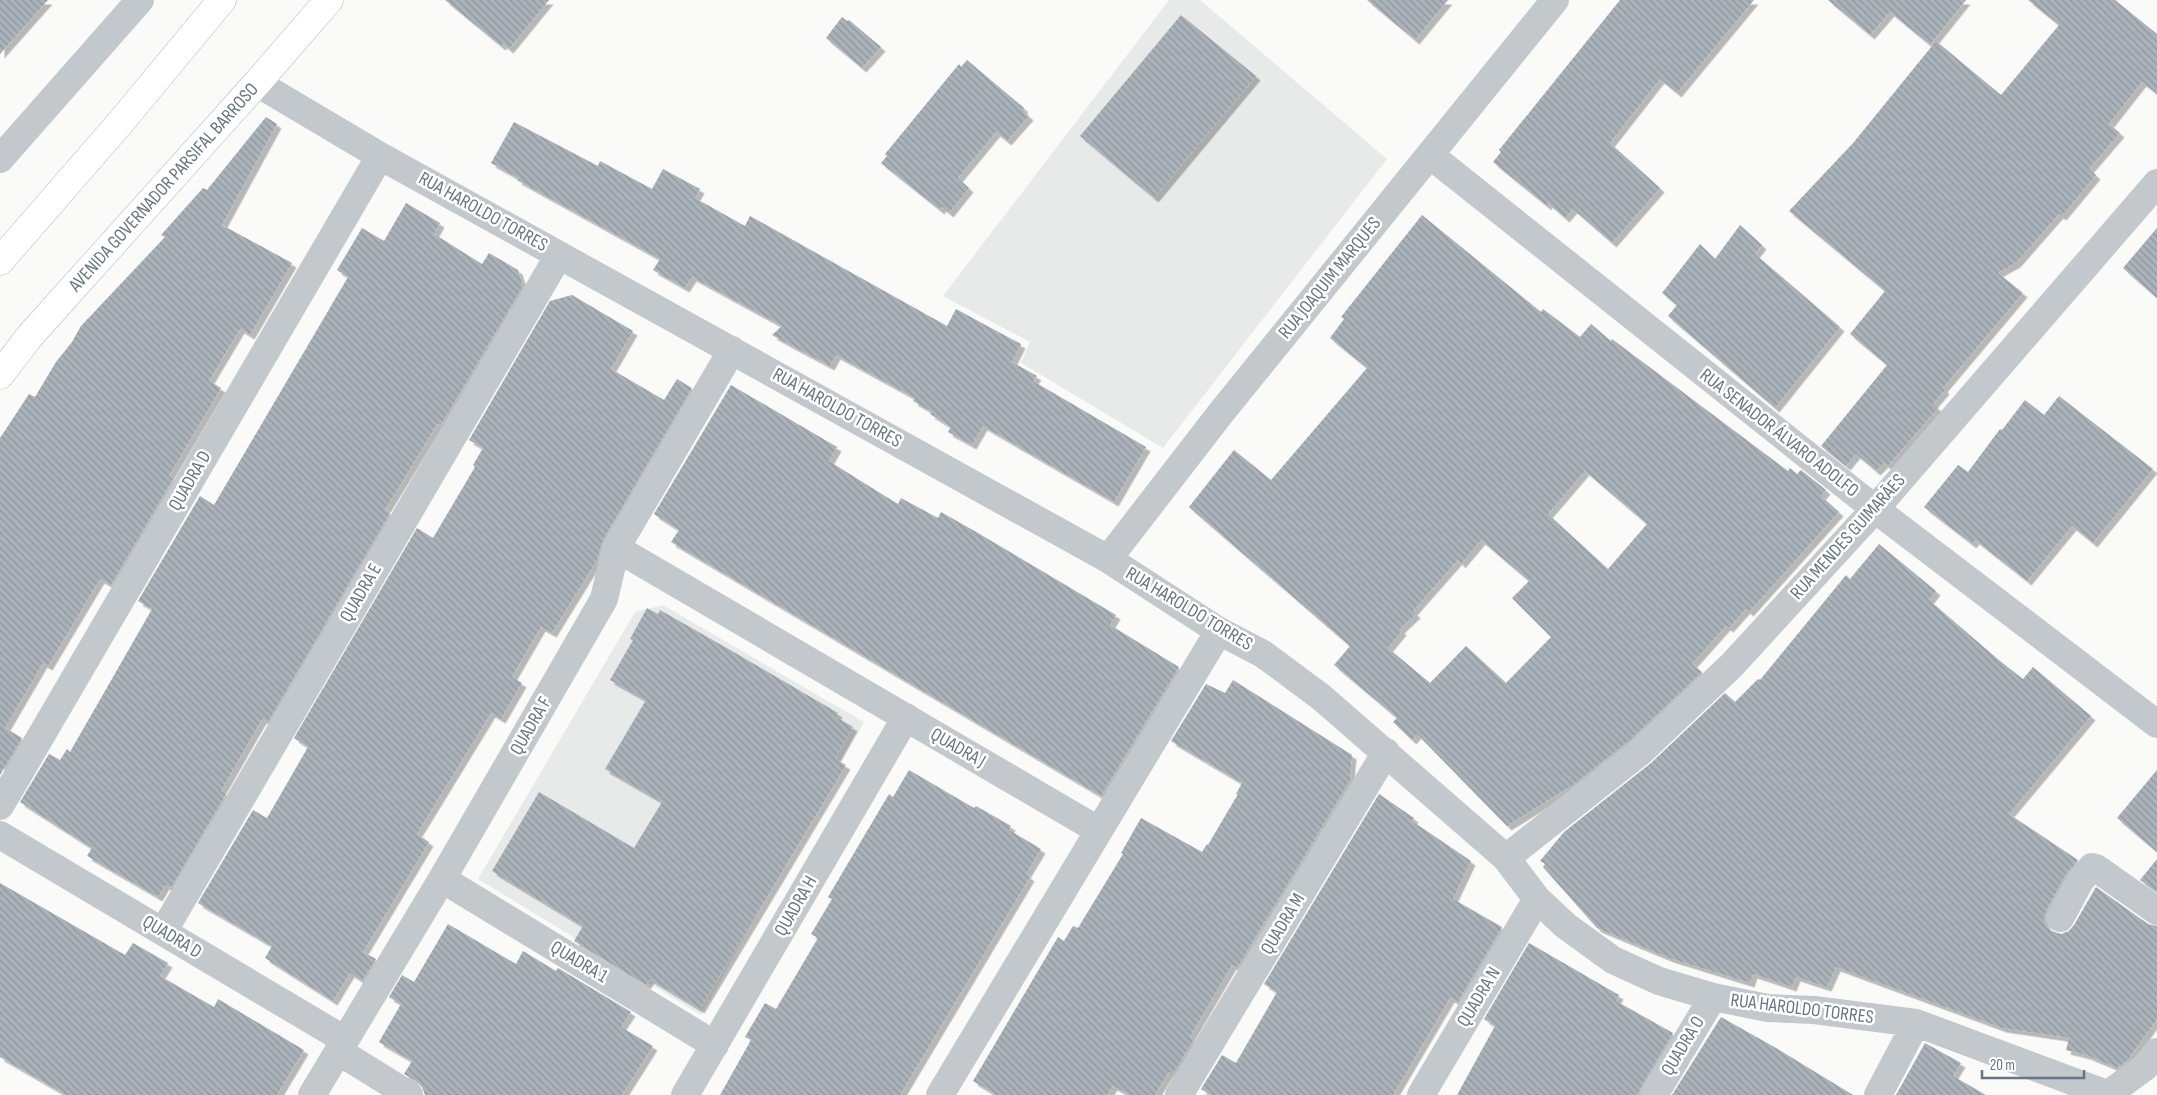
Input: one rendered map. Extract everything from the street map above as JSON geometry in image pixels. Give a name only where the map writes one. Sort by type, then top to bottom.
[{"type":"main road","points":[[0,261],[120,123],[222,0]]},
{"type":"main road","name":"AVENIDA GOVERNADOR PARSIFAL BARROSO","points":[[0,375],[29,338],[258,84],[329,0]]},
{"type":"street","points":[[0,159],[140,0]]},
{"type":"street","name":"RUA JOAQUIM MARQUES","points":[[1108,559],[1220,414],[1555,0]]},
{"type":"street","name":"RUA HAROLDO TORRES","points":[[258,84],[380,156],[1108,559],[1219,631],[1263,654],[1321,697],[1386,752],[1506,858],[1537,900],[1566,926],[1613,960],[1659,981],[1713,997],[1768,1008],[1814,1010],[1916,1023],[2107,1095]]},
{"type":"street","name":"RUA SENADOR ÁLVARO ADOLFO","points":[[1430,155],[1875,509],[2157,724]]},
{"type":"street","name":"QUADRA D","points":[[0,806],[380,156]]},
{"type":"street","name":"RUA MENDES GUIMARÃES","points":[[1506,858],[1640,752],[1732,665],[1875,509],[2157,183]]},
{"type":"street","name":"QUADRA E","points":[[163,932],[559,255]]},
{"type":"street","name":"QUADRA F","points":[[312,1095],[442,879],[604,598],[616,548],[732,350]]},
{"type":"street","name":"QUADRA J","points":[[616,548],[1098,830]]},
{"type":"street","points":[[940,1095],[1219,631]]},
{"type":"street","name":"QUADRA H","points":[[685,1095],[906,717]]},
{"type":"street","name":"QUADRA M","points":[[1179,1095],[1386,752]]},
{"type":"street","name":"QUADRA D","points":[[0,835],[163,932],[341,1046],[409,1095]]},
{"type":"street","points":[[2060,918],[2080,881],[2092,867],[2157,911]]},
{"type":"street","name":"QUADRA 1","points":[[442,879],[715,1045]]},
{"type":"street","name":"QUADRA N","points":[[1421,1095],[1537,900]]},
{"type":"street","name":"QUADRA O","points":[[1654,1095],[1713,997]]},
{"type":"street","points":[[1878,1095],[1916,1023]]},
{"type":"street","points":[[2107,1095],[2153,1063]]},
{"type":"shaded area","points":[[1169,0],[1200,0],[1387,159],[1163,448],[1021,363],[1030,342],[943,296]]},
{"type":"shaded area","points":[[663,605],[864,722],[701,1015],[478,879],[635,612]]},
{"type":"building","points":[[0,0],[48,0],[0,54]]},
{"type":"building","points":[[445,0],[549,0],[509,49],[503,44],[501,46]]},
{"type":"building","points":[[1367,0],[1448,0],[1415,40]]},
{"type":"building","points":[[1620,0],[1754,0],[1677,93],[1660,79],[1610,143],[1660,188],[1612,243],[1573,209],[1565,218],[1548,203],[1547,206],[1493,162],[1501,152],[1499,150]]},
{"type":"building","points":[[1828,0],[1966,0],[1930,45],[1890,12],[1870,35]]},
{"type":"building","points":[[2028,0],[2115,0],[2157,34],[2157,94],[2142,82],[2109,124],[2120,133],[2089,169],[2096,175],[2062,216],[2059,214],[2016,263],[1998,273],[2023,293],[1943,388],[1945,390],[1933,404],[1938,408],[1888,466],[1884,463],[1876,471],[1856,454],[1846,466],[1821,446],[1887,365],[1850,334],[1885,291],[1789,211],[1854,142],[1936,41],[2001,95],[2059,25]]},
{"type":"building","points":[[1181,15],[1256,76],[1154,198],[1080,136]]},
{"type":"building","points":[[842,17],[847,21],[849,20],[881,47],[862,68],[826,38]]},
{"type":"building","points":[[967,60],[1024,108],[1022,110],[1029,116],[1007,141],[996,132],[958,178],[969,188],[949,213],[942,207],[940,210],[881,163],[887,156],[885,154],[959,64],[961,67]]},
{"type":"building","points":[[266,117],[277,124],[222,225],[292,263],[250,335],[240,329],[209,381],[221,388],[169,476],[173,479],[111,585],[100,579],[48,666],[43,663],[5,728],[22,738],[0,775],[0,438],[29,394],[35,397],[81,326],[165,237],[161,235],[203,188],[207,190]]},
{"type":"building","points":[[514,122],[598,166],[600,161],[652,189],[663,169],[700,189],[695,198],[745,226],[750,216],[947,326],[956,309],[1021,344],[1012,362],[1037,376],[1033,381],[1146,447],[1114,502],[983,426],[972,445],[948,432],[951,427],[930,414],[932,412],[913,401],[915,398],[836,355],[830,366],[794,347],[772,335],[782,326],[692,277],[685,288],[653,270],[660,259],[517,180],[518,178],[491,163]]},
{"type":"building","points":[[406,203],[440,223],[434,234],[482,264],[489,253],[518,270],[523,286],[441,425],[438,423],[385,510],[390,513],[268,722],[263,719],[261,721],[221,791],[226,794],[171,888],[165,885],[158,897],[87,856],[92,848],[20,802],[49,754],[60,760],[67,749],[70,752],[152,609],[138,601],[200,496],[214,505],[348,277],[337,270],[362,228],[384,241]]},
{"type":"building","points":[[1422,215],[1541,312],[1543,309],[1580,337],[1591,324],[1611,341],[1612,339],[1788,471],[1790,468],[1797,474],[1801,470],[1826,490],[1821,496],[1839,512],[1749,612],[1746,609],[1729,628],[1726,626],[1692,664],[1702,672],[1630,740],[1573,785],[1507,826],[1417,734],[1412,740],[1393,722],[1397,718],[1334,665],[1350,646],[1189,507],[1234,450],[1271,480],[1367,368],[1330,338],[1344,319],[1341,317]],"holes":[[[1585,471],[1647,524],[1608,569],[1548,514]],[[1481,540],[1529,581],[1512,598],[1551,637],[1506,683],[1466,646],[1430,683],[1388,648],[1402,631],[1400,629],[1416,614],[1413,611],[1458,560],[1461,564]]]},
{"type":"building","points":[[1740,225],[1762,245],[1755,254],[1840,327],[1775,408],[1668,316],[1677,305],[1662,293],[1700,244],[1715,259]]},
{"type":"building","points":[[2157,228],[2157,298],[2123,268]]},
{"type":"building","points":[[572,295],[633,331],[611,369],[664,400],[677,379],[692,388],[603,540],[597,560],[552,633],[541,627],[512,677],[522,683],[501,719],[491,713],[417,834],[429,842],[363,952],[376,959],[362,981],[350,973],[333,1001],[265,958],[272,946],[198,903],[253,810],[267,818],[308,747],[294,738],[417,528],[433,538],[475,467],[473,465],[483,448],[469,440],[550,301]]},
{"type":"building","points":[[731,385],[837,447],[829,461],[898,504],[901,498],[938,518],[941,512],[978,533],[1116,615],[1110,625],[1179,667],[1101,796],[671,542],[679,530],[654,514]]},
{"type":"building","points":[[2059,396],[2153,469],[2093,543],[2072,526],[2027,581],[1975,540],[1972,544],[1924,507],[1958,465],[1968,472],[2000,429],[2002,430],[2025,400],[2044,415]]},
{"type":"building","points":[[1879,544],[1936,591],[1929,600],[2000,661],[2023,679],[2033,667],[2091,716],[2009,814],[2078,860],[2066,874],[2046,911],[2044,919],[2046,926],[2052,931],[2061,934],[2069,931],[2096,887],[2148,924],[2157,926],[2157,1019],[2127,1061],[2117,1068],[2086,1055],[2066,1050],[2069,1038],[2002,1028],[1836,967],[1827,987],[1796,977],[1792,987],[1753,974],[1750,983],[1669,958],[1597,928],[1543,867],[1545,864],[1540,861],[1564,832],[1651,763],[1725,693],[1735,702],[1758,679],[1760,680],[1846,575],[1850,579]]},
{"type":"building","points":[[647,608],[658,614],[660,610],[732,651],[838,713],[836,717],[853,727],[835,759],[846,765],[700,1009],[650,979],[646,985],[574,941],[583,926],[492,871],[539,792],[634,848],[662,802],[605,769],[646,700],[610,680],[633,640],[630,639]]},
{"type":"building","points":[[1233,680],[1352,755],[1350,776],[1352,777],[1237,968],[1232,965],[1190,1037],[1194,1039],[1173,1074],[1169,1072],[1155,1095],[1129,1095],[1113,1086],[1107,1095],[996,1095],[973,1081],[1058,937],[1064,941],[1073,926],[1078,928],[1123,854],[1121,853],[1141,818],[1202,852],[1208,845],[1238,794],[1236,794],[1242,783],[1171,741],[1206,684],[1225,693]]},
{"type":"building","points":[[909,770],[974,808],[976,806],[1011,826],[1009,830],[1041,849],[1026,874],[1030,877],[900,1095],[720,1095],[751,1040],[745,1037],[765,1003],[776,1009],[818,938],[811,934],[832,899],[828,897],[889,794],[893,797]]},
{"type":"building","points":[[2157,770],[2157,852],[2117,818]]},
{"type":"building","points":[[1379,794],[1414,818],[1412,821],[1471,861],[1453,899],[1502,927],[1458,1002],[1450,998],[1393,1095],[1211,1095],[1201,1089],[1222,1055],[1236,1063],[1277,992],[1264,984]]},
{"type":"building","points":[[2157,859],[2157,892],[2140,880]]},
{"type":"building","points":[[0,883],[125,955],[133,943],[168,963],[160,976],[214,1007],[218,999],[304,1050],[277,1095],[66,1095],[0,1057]]},
{"type":"building","points":[[448,924],[516,964],[523,951],[556,971],[558,968],[631,1012],[621,1027],[653,1046],[622,1095],[425,1095],[418,1082],[404,1074],[412,1061],[379,1042],[401,1004],[389,997],[402,975],[414,982]]},
{"type":"building","points":[[1529,943],[1619,995],[1616,1001],[1673,1033],[1638,1095],[1457,1095],[1495,1026],[1484,1019]]},
{"type":"building","points":[[1721,1017],[1776,1048],[1853,1095],[1672,1095]]},
{"type":"building","points":[[1925,1043],[1961,1063],[1953,1076],[1986,1095],[1896,1095]]}]
